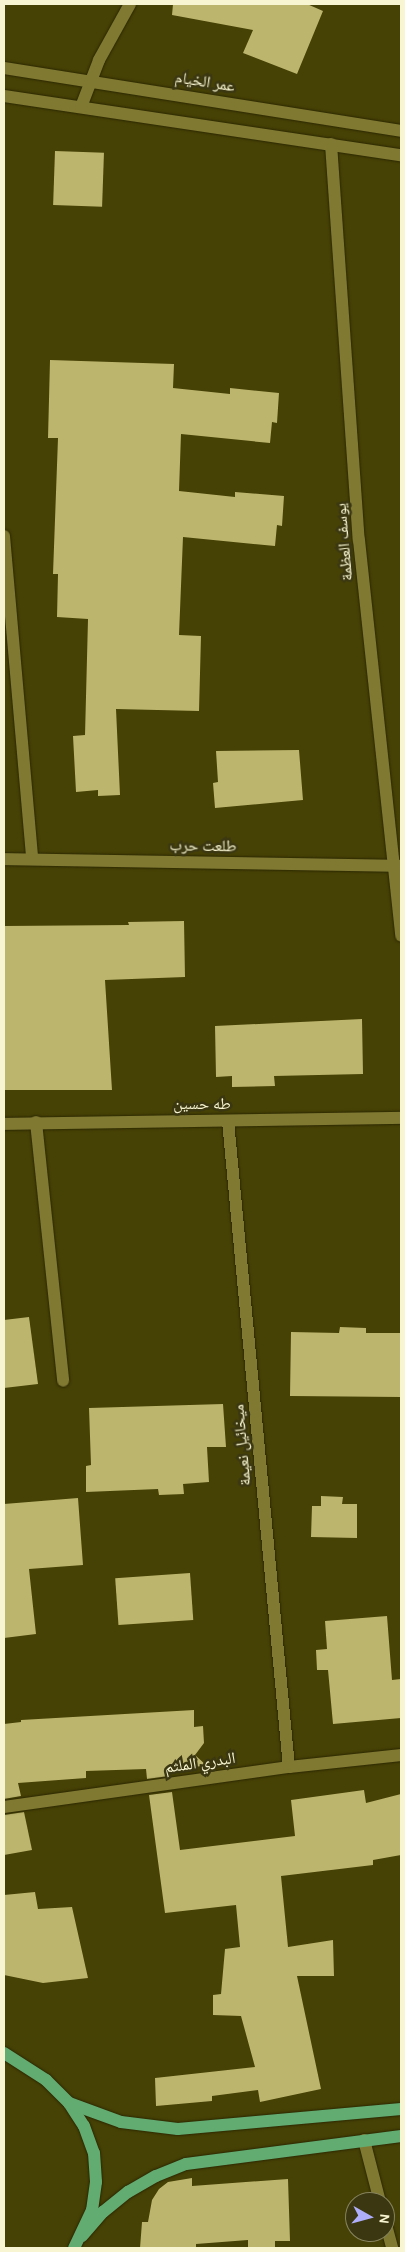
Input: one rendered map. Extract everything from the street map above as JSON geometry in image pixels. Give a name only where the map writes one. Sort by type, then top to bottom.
[{"type":"main road","points":[[4,2053],[46,2080],[69,2102],[84,2126],[94,2153],[96,2182],[92,2210],[82,2236]]},
{"type":"main road","points":[[69,2102],[120,2122],[178,2129],[401,2109]]},
{"type":"main road","points":[[74,2248],[103,2212],[128,2192],[156,2176],[186,2164],[401,2136]]},
{"type":"street","points":[[81,107],[89,81],[130,4]]},
{"type":"street","name":"عمر الخيام","points":[[4,68],[401,131]]},
{"type":"street","points":[[4,96],[401,155]]},
{"type":"street","name":"يوسف العظمة","points":[[331,144],[359,540],[397,866],[401,936]]},
{"type":"street","points":[[4,536],[32,859]]},
{"type":"street","name":"طلعت حرب","points":[[4,859],[397,866]]},
{"type":"street","name":"طه حسين","points":[[4,1124],[36,1122],[401,1118]]},
{"type":"street","name":"ميخائيل نعيمة","points":[[228,1120],[290,1767]]},
{"type":"street","points":[[36,1122],[63,1381]]},
{"type":"street","name":"البدري الملثم","points":[[4,1807],[290,1767],[401,1755]]},
{"type":"street","points":[[364,2140],[377,2192]]},
{"type":"building","points":[[173,4],[307,4],[323,11],[297,74],[243,53],[253,30],[172,15]]},
{"type":"building","points":[[55,151],[104,153],[102,207],[53,205]]},
{"type":"building","points":[[50,360],[174,364],[173,388],[230,394],[230,388],[279,393],[277,423],[272,422],[270,443],[181,434],[179,491],[235,497],[235,492],[284,496],[282,526],[277,525],[275,546],[183,537],[179,635],[201,636],[199,711],[116,709],[120,795],[98,796],[98,790],[76,792],[73,736],[85,735],[88,619],[57,617],[58,574],[53,574],[58,438],[48,438]]},
{"type":"building","points":[[299,750],[303,800],[215,808],[213,783],[218,782],[216,751]]},
{"type":"building","points":[[184,921],[185,977],[105,980],[112,1090],[4,1090],[4,926],[129,925],[128,922]]},
{"type":"building","points":[[362,1019],[363,1074],[274,1076],[275,1086],[232,1087],[232,1076],[216,1077],[215,1026]]},
{"type":"building","points":[[29,1317],[38,1384],[4,1388],[4,1320]]},
{"type":"building","points":[[340,1327],[366,1328],[366,1333],[401,1333],[401,1397],[290,1396],[291,1332],[339,1333]]},
{"type":"building","points":[[223,1404],[226,1447],[207,1447],[209,1482],[183,1484],[184,1494],[159,1495],[158,1489],[86,1492],[86,1466],[91,1465],[89,1408]]},
{"type":"building","points":[[321,1496],[343,1497],[342,1504],[357,1504],[357,1538],[311,1537],[312,1506],[321,1506]]},
{"type":"building","points":[[78,1498],[83,1565],[29,1569],[36,1634],[4,1638],[4,1504]]},
{"type":"building","points":[[190,1573],[193,1620],[118,1625],[115,1578]]},
{"type":"building","points":[[387,1616],[392,1680],[401,1679],[401,1718],[333,1724],[328,1670],[317,1670],[316,1650],[327,1649],[325,1621]]},
{"type":"building","points":[[194,1710],[194,1727],[203,1726],[204,1743],[195,1755],[207,1766],[168,1768],[169,1776],[147,1779],[146,1769],[86,1771],[86,1778],[18,1783],[21,1796],[4,1799],[4,1724],[21,1722],[21,1720]]},
{"type":"building","points":[[364,1790],[366,1803],[401,1794],[401,1855],[373,1860],[373,1865],[281,1876],[288,1947],[333,1940],[334,1976],[297,1976],[321,2089],[260,2102],[258,2090],[212,2096],[212,2101],[156,2106],[155,2078],[255,2067],[241,2016],[213,2015],[213,1995],[221,1994],[225,1949],[240,1947],[236,1905],[165,1913],[149,1795],[172,1792],[180,1850],[295,1836],[291,1800]]},
{"type":"building","points":[[24,1812],[32,1850],[4,1855],[4,1815]]},
{"type":"building","points":[[35,1892],[38,1909],[72,1907],[88,1978],[43,1983],[4,1975],[4,1895]]},
{"type":"building","points":[[192,2178],[192,2186],[288,2179],[290,2241],[275,2241],[275,2248],[248,2248],[248,2240],[196,2244],[196,2248],[140,2248],[142,2222],[148,2222],[152,2200],[159,2189],[168,2182]]}]
